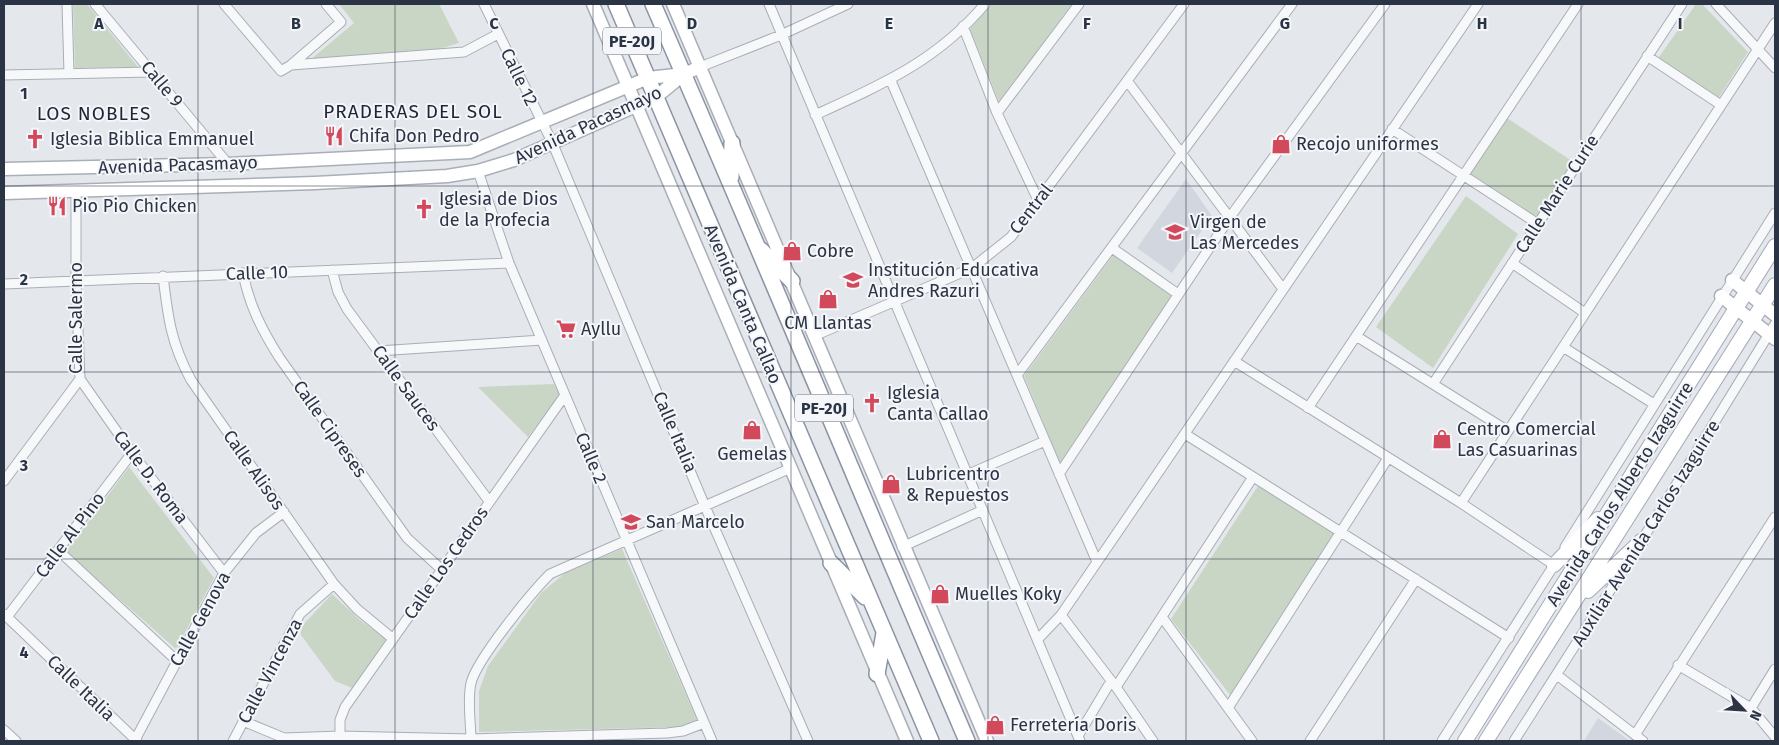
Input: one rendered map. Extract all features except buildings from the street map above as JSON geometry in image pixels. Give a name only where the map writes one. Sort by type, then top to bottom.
[{"type":"highway","name":"Avenida Canta Callao","points":[[616,4],[930,741]]},
{"type":"highway","name":"Avenida Canta Callao","points":[[653,4],[967,741]]},
{"type":"highway","points":[[730,181],[732,143]]},
{"type":"highway","points":[[756,246],[792,281]]},
{"type":"highway","points":[[831,562],[871,603]]},
{"type":"highway","points":[[877,674],[884,633]]},
{"type":"main road","name":"Avenida Canta Callao","points":[[593,4],[907,741]]},
{"type":"main road","points":[[673,4],[792,281],[902,547],[987,741]]},
{"type":"main road","points":[[684,74],[700,67]]},
{"type":"main road","name":"Avenida Pacasmayo","points":[[4,169],[228,164],[470,152],[648,78],[684,74]]},
{"type":"main road","name":"Avenida Pacasmayo","points":[[4,193],[315,183],[447,176],[478,171],[514,160],[656,97],[684,74]]},
{"type":"main road","points":[[599,98],[597,105],[599,112],[609,117]]},
{"type":"main road","name":"Avenida Carlos Alberto Izaguirre","points":[[1465,741],[1775,246]]},
{"type":"main road","points":[[1732,280],[1775,315]]},
{"type":"main road","name":"Avenida Carlos Alberto Izaguirre","points":[[1486,741],[1775,285]]},
{"type":"main road","points":[[1721,296],[1773,332]]},
{"type":"main road","points":[[1554,565],[1618,498]]},
{"type":"main road","points":[[1573,605],[1641,541]]},
{"type":"main road","points":[[1486,710],[1500,720]]},
{"type":"street","points":[[67,4],[69,73]]},
{"type":"street","name":"Calle 9","points":[[95,4],[228,164]]},
{"type":"street","points":[[224,4],[280,70],[283,71],[341,22],[326,4]]},
{"type":"street","name":"Calle 12","points":[[484,4],[542,122]]},
{"type":"street","points":[[769,4],[780,35],[896,301],[1079,739]]},
{"type":"street","points":[[700,67],[780,35],[848,4]]},
{"type":"street","points":[[815,115],[891,81],[932,54],[985,4]]},
{"type":"street","points":[[997,113],[1079,4]]},
{"type":"street","points":[[1171,4],[1182,7]]},
{"type":"street","points":[[1017,375],[1292,4]]},
{"type":"street","points":[[1059,474],[1230,217],[1385,4]]},
{"type":"street","points":[[1038,639],[1061,615],[1478,4]]},
{"type":"street","points":[[1308,408],[1578,4]]},
{"type":"street","name":"Calle Marie Curie","points":[[1433,384],[1682,4]]},
{"type":"street","points":[[1716,4],[1775,68]]},
{"type":"street","name":"Central","points":[[814,336],[972,268],[1011,236],[1128,82],[1182,7]]},
{"type":"street","points":[[1461,503],[1775,23]]},
{"type":"street","points":[[963,26],[997,113],[1038,200]]},
{"type":"street","points":[[291,65],[464,52],[498,34]]},
{"type":"street","points":[[1647,56],[1721,105]]},
{"type":"street","points":[[4,76],[152,72]]},
{"type":"street","points":[[891,81],[1097,562]]},
{"type":"street","points":[[1128,82],[1284,289]]},
{"type":"street","name":"Calle Italia","points":[[542,122],[704,504],[808,741]]},
{"type":"street","points":[[1392,129],[1538,224]]},
{"type":"street","name":"Calle 2","points":[[478,171],[509,264],[712,741]]},
{"type":"street","name":"Calle Salermo","points":[[4,481],[80,379],[76,280],[76,191]]},
{"type":"street","points":[[1442,741],[1509,638],[1721,296],[1775,213]]},
{"type":"street","points":[[1112,248],[1178,294]]},
{"type":"street","name":"Calle 10","points":[[4,284],[163,276],[509,264]]},
{"type":"street","points":[[1512,264],[1585,313]]},
{"type":"street","name":"Calle Sauces","points":[[332,270],[338,292],[347,309],[489,501]]},
{"type":"street","name":"Calle Cipreses","points":[[243,273],[252,308],[278,357],[407,538],[441,568]]},
{"type":"street","name":"Calle Alisos","points":[[163,276],[169,326],[177,353],[187,374],[334,584],[357,609],[392,638]]},
{"type":"street","name":"Auxiliar Avenida Carlos Izaguirre","points":[[1514,741],[1773,332]]},
{"type":"street","points":[[1356,336],[1508,431]]},
{"type":"street","points":[[378,351],[542,340]]},
{"type":"street","points":[[1563,347],[1654,404]]},
{"type":"street","points":[[1234,361],[1461,503],[1554,565]]},
{"type":"street","name":"Calle D. Roma","points":[[80,379],[132,454],[224,573]]},
{"type":"street","name":"Calle Los Cedros","points":[[340,736],[340,720],[345,707],[441,568],[565,395]]},
{"type":"street","points":[[1184,434],[1509,638]]},
{"type":"street","points":[[969,474],[1045,441]]},
{"type":"street","name":"Calle Al Pino","points":[[6,616],[132,454]]},
{"type":"street","points":[[1228,708],[1388,458]]},
{"type":"street","points":[[471,740],[471,683],[478,668],[525,602],[550,574],[704,504],[791,468]]},
{"type":"street","points":[[1079,739],[1113,684],[1162,617],[1253,477]]},
{"type":"street","points":[[902,547],[983,510]]},
{"type":"street","name":"Calle Genova","points":[[136,741],[224,573],[256,534],[284,512]]},
{"type":"street","points":[[1635,735],[1678,665],[1775,517]]},
{"type":"street","points":[[58,550],[177,661]]},
{"type":"street","points":[[1310,741],[1416,579]]},
{"type":"street","name":"Calle Vincenza","points":[[233,741],[300,614],[334,584]]},
{"type":"street","points":[[1061,615],[1113,684],[1147,739]]},
{"type":"street","name":"Calle Italia","points":[[6,616],[136,741]]},
{"type":"street","points":[[1162,617],[1252,741]]},
{"type":"street","points":[[1678,665],[1751,708],[1775,737]]},
{"type":"street","points":[[1751,708],[1775,669]]},
{"type":"street","points":[[1557,675],[1643,741]]},
{"type":"street","points":[[243,721],[284,738],[340,736],[471,740],[683,732],[704,723]]},
{"type":"street","points":[[4,730],[16,741]]},
{"type":"shaded area","name":"Virgen de Las Mercedes","points":[[1186,179],[1212,216],[1172,273],[1137,248]]},
{"type":"shaded area","points":[[1598,718],[1630,741],[1584,741]]},
{"type":"green space","points":[[73,4],[87,4],[138,67],[75,68]]},
{"type":"green space","points":[[339,4],[439,4],[459,43],[439,49],[310,60],[354,23]]},
{"type":"green space","points":[[991,4],[1072,4],[999,102],[970,29]]},
{"type":"green space","points":[[1696,4],[1702,4],[1748,52],[1717,100],[1657,60]]},
{"type":"green space","points":[[1507,118],[1575,163],[1538,219],[1469,175]]},
{"type":"green space","points":[[1466,196],[1518,234],[1433,368],[1376,327]]},
{"type":"green space","points":[[1114,254],[1172,295],[1060,463],[1024,376]]},
{"type":"green space","points":[[554,384],[560,394],[528,437],[478,387]]},
{"type":"green space","points":[[129,467],[214,578],[176,649],[66,552]]},
{"type":"green space","points":[[1258,486],[1334,533],[1231,696],[1171,619]]},
{"type":"green space","points":[[622,549],[697,720],[678,727],[479,732],[479,691],[488,666],[541,593],[565,573]]},
{"type":"green space","points":[[332,594],[360,620],[386,639],[352,688],[335,681],[301,635],[301,627]]},
{"type":"place","name":"Chifa Don Pedro","points":[[334,136]]},
{"type":"place","name":"Iglesia Biblica Emmanuel","points":[[35,139]]},
{"type":"place","name":"Recojo uniformes","points":[[1281,144]]},
{"type":"place","name":"Pio Pio Chicken","points":[[57,206]]},
{"type":"place","name":"Iglesia de Dios de la Profecia","points":[[424,209]]},
{"type":"place","name":"Virgen de Las Mercedes","points":[[1175,232]]},
{"type":"place","name":"Cobre","points":[[792,251]]},
{"type":"place","name":"Institución Educativa Andres Razuri","points":[[853,280]]},
{"type":"place","name":"CM Llantas","points":[[828,299]]},
{"type":"place","name":"Ayllu","points":[[566,329]]},
{"type":"place","name":"Iglesia Canta Callao","points":[[872,403]]},
{"type":"place","name":"Gemelas","points":[[752,430]]},
{"type":"place","name":"Centro Comercial Las Casuarinas","points":[[1442,439]]},
{"type":"place","name":"Lubricentro & Repuestos","points":[[891,484]]},
{"type":"place","name":"San Marcelo","points":[[631,522]]},
{"type":"place","name":"Muelles Koky","points":[[940,594]]},
{"type":"place","name":"Ferretería Doris","points":[[995,725]]},
{"type":"district","name":"PRADERAS DEL SOL","points":[[413,111]]},
{"type":"district","name":"LOS NOBLES","points":[[94,113]]}]
